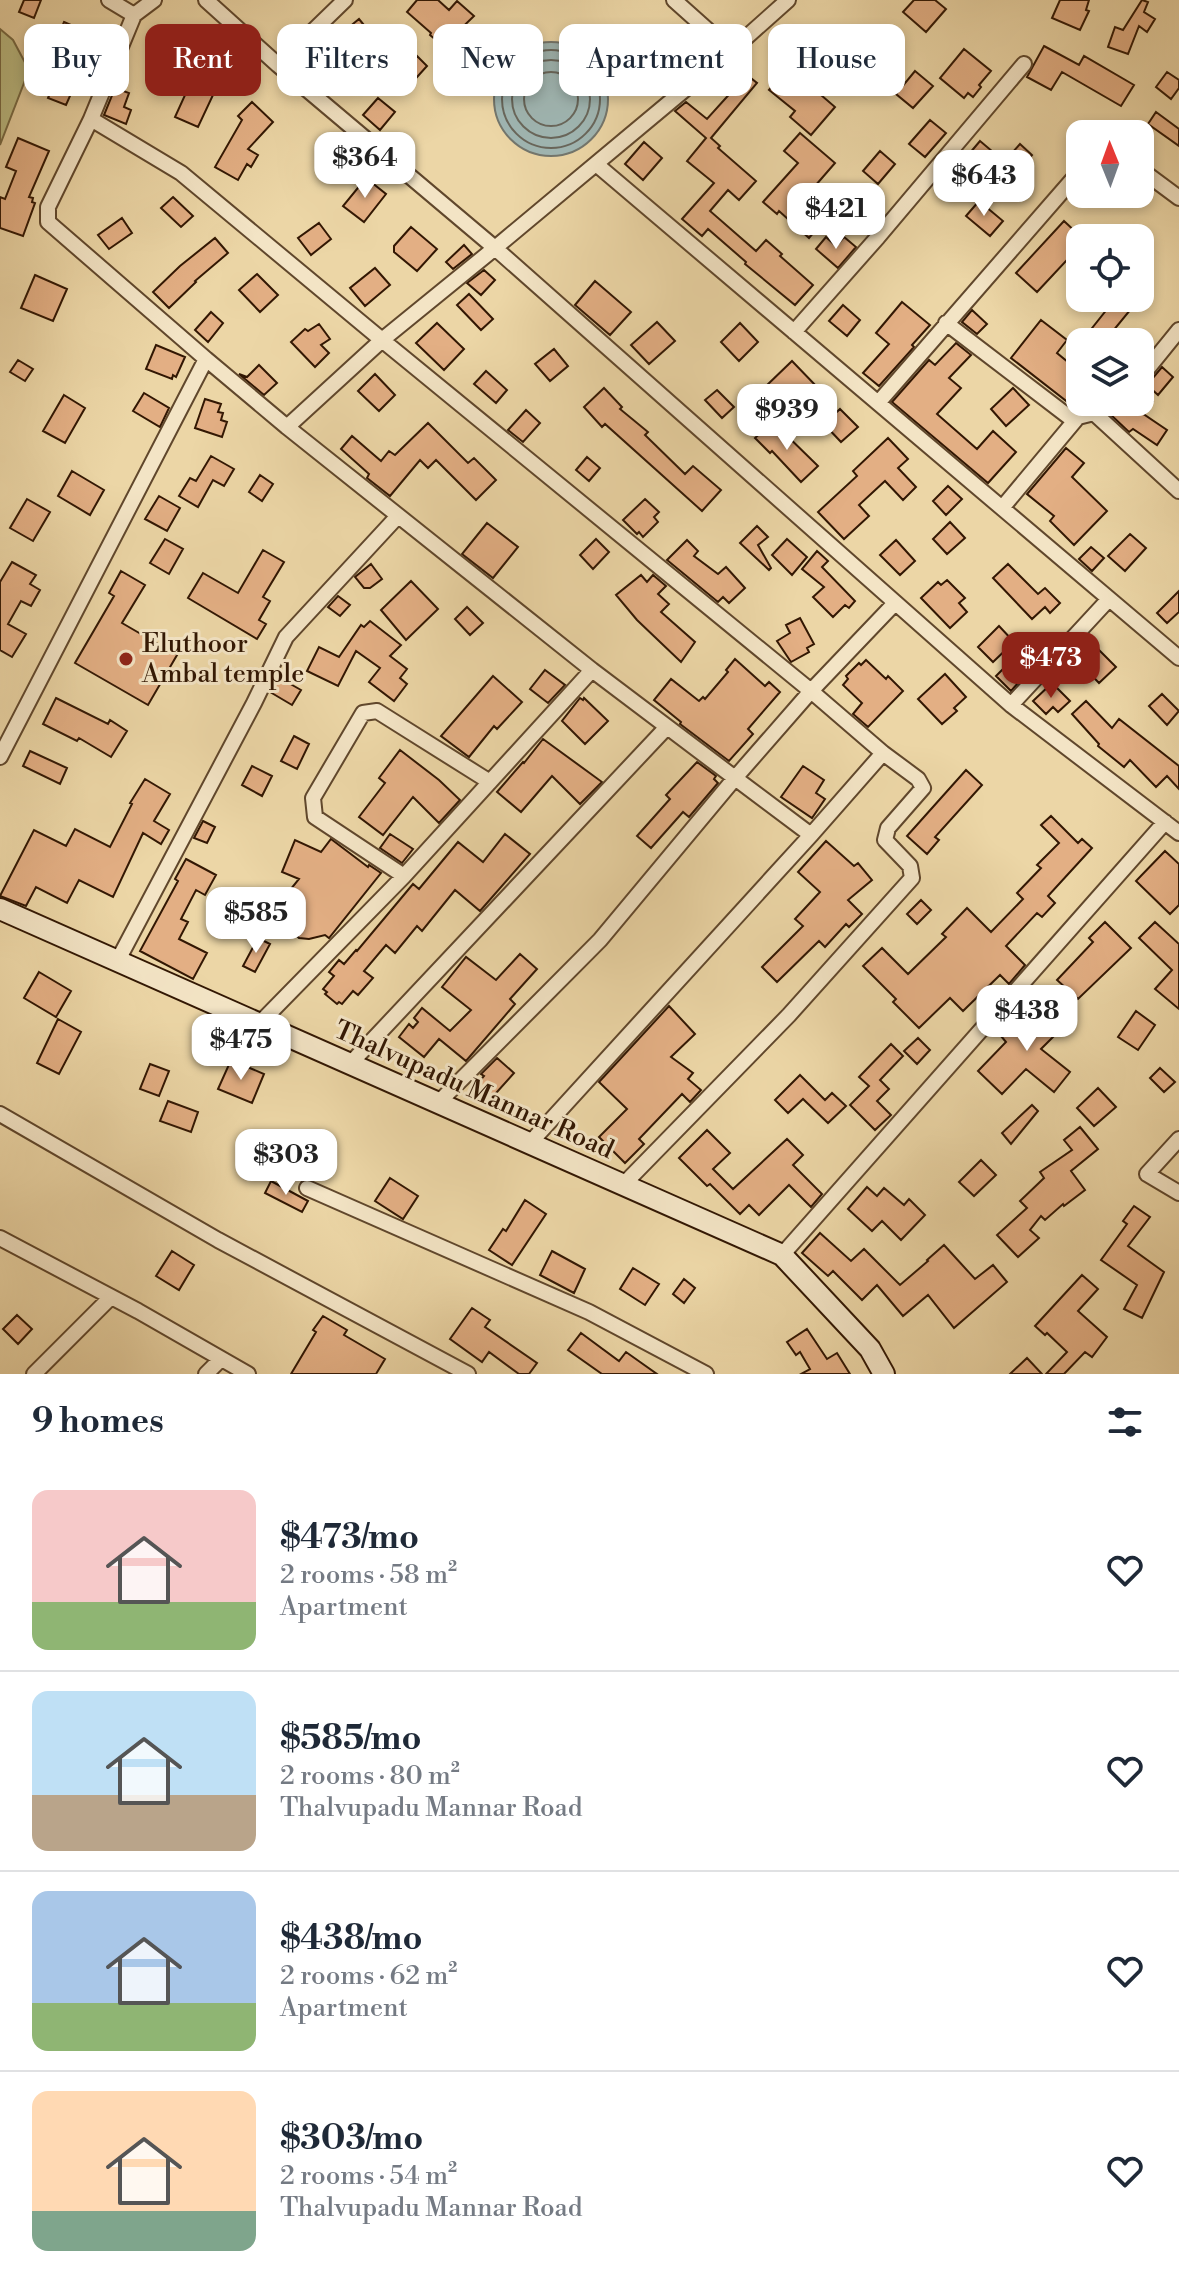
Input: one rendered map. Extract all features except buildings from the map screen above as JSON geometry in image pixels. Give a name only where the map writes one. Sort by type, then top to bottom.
[{"type":"street","points":[[109,0],[134,15]]},
{"type":"street","points":[[154,0],[134,15],[91,119],[48,207],[48,222],[206,359],[397,517],[666,728],[811,835]]},
{"type":"street","points":[[206,0],[277,64]]},
{"type":"street","points":[[320,24],[345,0]]},
{"type":"street","points":[[674,0],[701,24]]},
{"type":"street","points":[[752,32],[788,0]]},
{"type":"street","points":[[794,332],[1024,64]]},
{"type":"street","points":[[315,96],[495,248],[1011,705],[1179,833]]},
{"type":"street","points":[[287,427],[382,340],[677,96]]},
{"type":"street","points":[[91,119],[181,173],[918,779],[923,788],[888,828],[885,840],[910,866],[912,878],[789,1015],[624,1184]]},
{"type":"street","points":[[596,164],[1179,658]]},
{"type":"street","points":[[1154,179],[1179,198]]},
{"type":"street","points":[[878,403],[1066,187]]},
{"type":"street","points":[[946,323],[1069,417],[1082,416]]},
{"type":"street","points":[[1154,361],[1179,330]]},
{"type":"street","points":[[0,757],[206,359]]},
{"type":"street","points":[[1097,416],[1179,491]]},
{"type":"street","points":[[1002,508],[1078,417]]},
{"type":"street","points":[[117,962],[286,637],[397,517]]},
{"type":"street","points":[[1011,705],[1109,599]]},
{"type":"street","points":[[438,1103],[600,940],[811,691],[895,603]]},
{"type":"street","points":[[258,1025],[404,876],[592,670]]},
{"type":"street","points":[[404,876],[315,817],[313,798],[363,713],[377,711],[490,782]]},
{"type":"street","points":[[350,1064],[666,728]]},
{"type":"street","points":[[530,1143],[883,753]]},
{"type":"street","points":[[782,1255],[1165,822]]},
{"type":"street","name":"Thalvupadu Mannar Road","points":[[0,909],[782,1255],[870,1349],[884,1374]]},
{"type":"street","points":[[0,1114],[218,1240],[468,1374]]},
{"type":"street","points":[[1179,1139],[1147,1174],[1179,1193]]},
{"type":"street","points":[[307,1188],[589,1312],[706,1374]]},
{"type":"street","points":[[0,1238],[248,1374]]},
{"type":"street","points":[[34,1374],[111,1297]]},
{"type":"street","points":[[206,1374],[221,1359]]},
{"type":"green space","points":[[0,29],[13,40],[24,61],[24,83],[0,145]]},
{"type":"water","points":[[551,42],[559,43],[559,96],[608,96],[604,121],[592,140],[573,152],[551,156],[529,152],[510,140],[498,121],[494,99],[494,96],[543,96],[543,43]]},
{"type":"place","name":"Eluthoor Ambal temple","points":[[126,659]]}]
